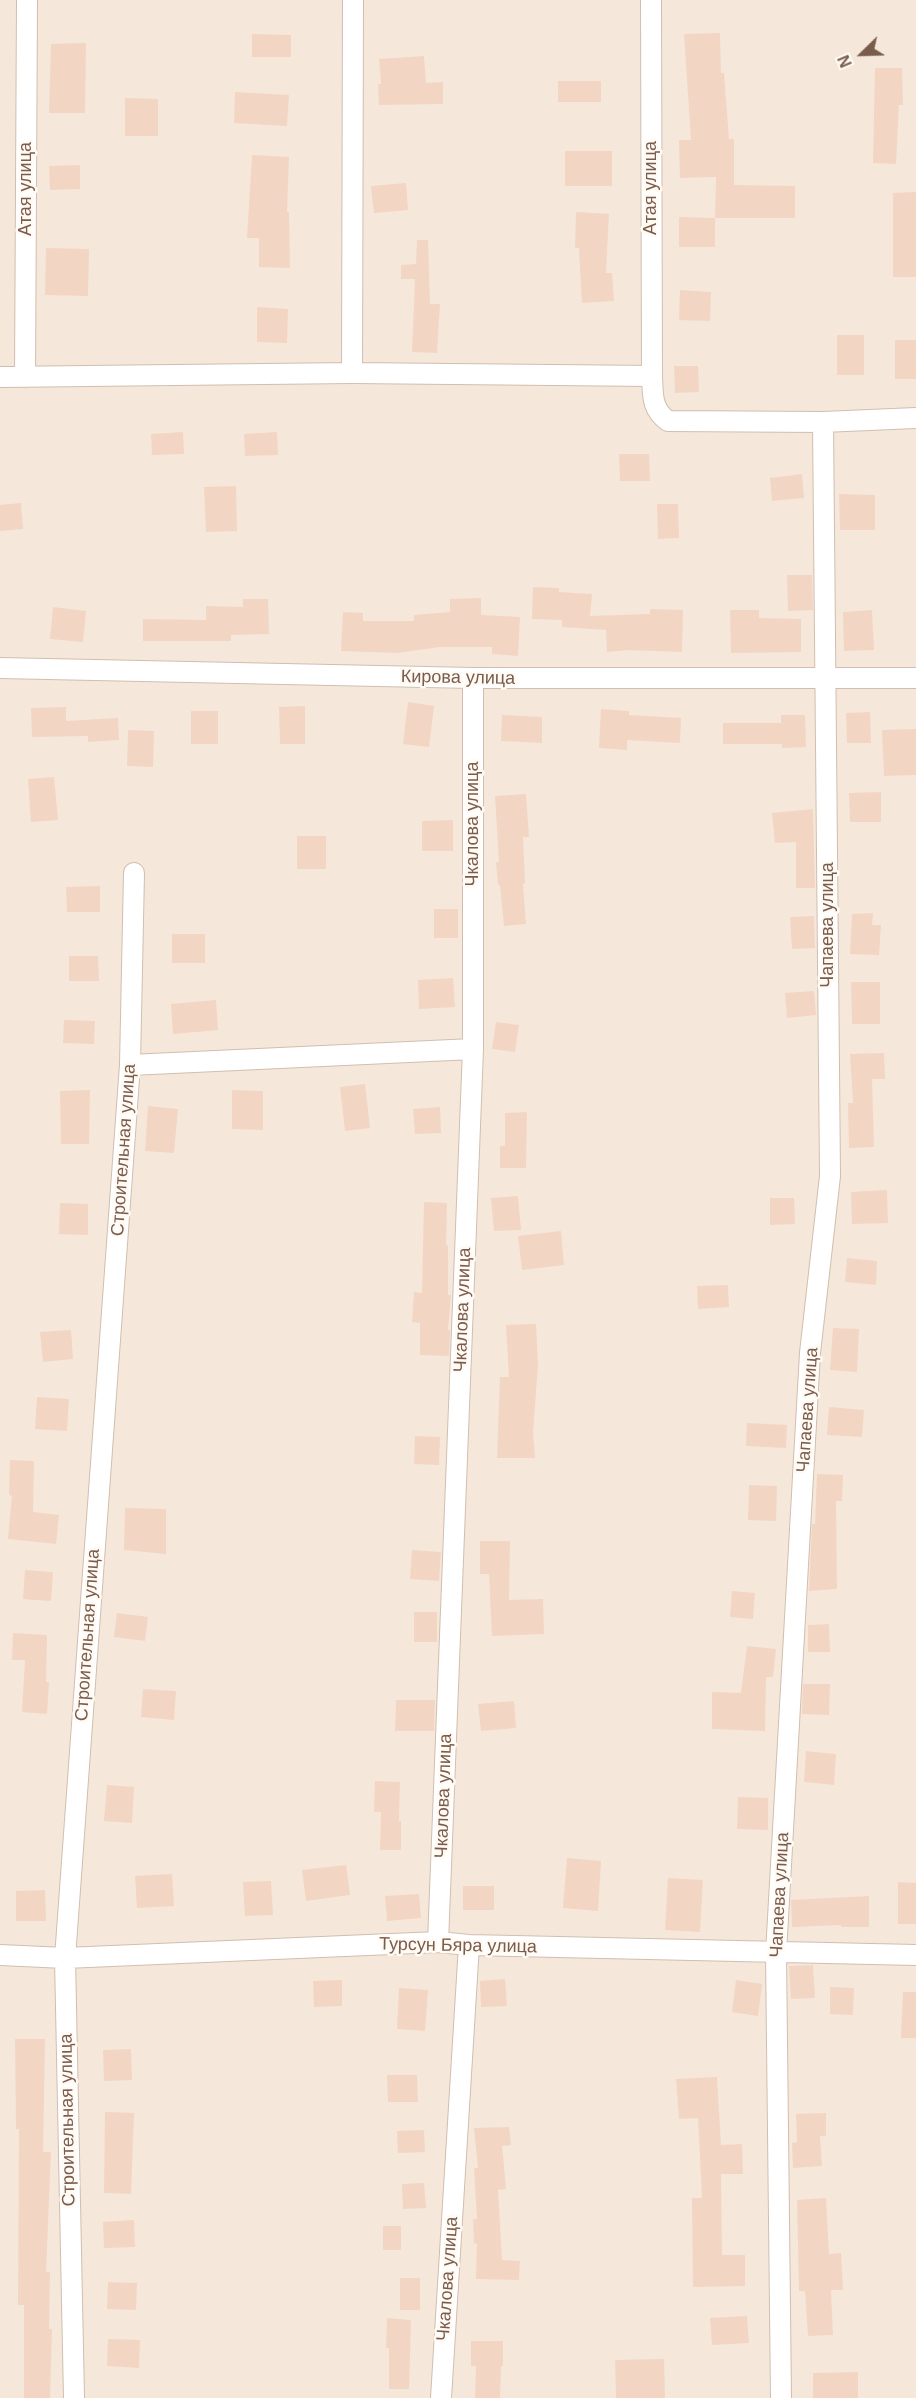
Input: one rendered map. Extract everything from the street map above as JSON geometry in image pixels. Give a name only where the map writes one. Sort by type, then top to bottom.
[{"type":"street","name":"Атая улица","points":[[25,377],[27,0]]},
{"type":"street","points":[[352,373],[353,0]]},
{"type":"street","name":"Атая улица","points":[[651,0],[652,376],[653,404],[659,415],[668,421],[823,422],[916,418]]},
{"type":"street","points":[[0,377],[352,373],[652,376]]},
{"type":"street","name":"Чапаева улица","points":[[781,2398],[776,1953],[810,1353],[830,1176],[823,422]]},
{"type":"street","name":"Кирова улица","points":[[0,668],[473,678],[916,678]]},
{"type":"street","name":"Чкалова улица","points":[[438,1941],[473,1049],[473,678]]},
{"type":"street","name":"Строительная улица","points":[[74,2398],[65,1958],[130,1065],[134,873]]},
{"type":"street","points":[[130,1065],[473,1049]]},
{"type":"street","name":"Турсун Бяра улица","points":[[0,1955],[65,1958],[438,1941],[470,1945],[916,1955]]},
{"type":"street","name":"Чкалова улица","points":[[441,2398],[470,1945]]},
{"type":"shaded area","points":[[0,0],[916,0],[916,2398],[0,2398]]},
{"type":"building","points":[[720,33],[721,73],[724,73],[729,139],[734,139],[734,185],[795,186],[795,218],[715,218],[716,177],[680,178],[679,140],[691,140],[684,34]]},
{"type":"building","points":[[252,34],[291,35],[291,57],[252,57]]},
{"type":"building","points":[[86,43],[85,113],[49,113],[51,44]]},
{"type":"building","points":[[424,56],[426,83],[443,82],[443,104],[379,105],[378,84],[381,84],[379,59]]},
{"type":"building","points":[[875,68],[902,68],[903,105],[899,105],[896,164],[873,163]]},
{"type":"building","points":[[558,81],[601,81],[601,102],[558,102]]},
{"type":"building","points":[[235,92],[289,95],[287,126],[234,123]]},
{"type":"building","points":[[125,98],[158,99],[158,136],[125,136]]},
{"type":"building","points":[[565,151],[612,151],[612,186],[565,186]]},
{"type":"building","points":[[252,155],[289,157],[287,212],[289,212],[290,268],[259,267],[259,238],[247,238]]},
{"type":"building","points":[[80,165],[80,189],[50,190],[49,166]]},
{"type":"building","points":[[406,183],[408,210],[374,213],[371,186]]},
{"type":"building","points":[[916,192],[916,277],[893,277],[893,193]]},
{"type":"building","points":[[576,212],[609,214],[606,273],[612,273],[614,301],[582,303],[579,248],[575,248]]},
{"type":"building","points":[[679,217],[715,218],[715,247],[679,247]]},
{"type":"building","points":[[417,240],[428,240],[430,304],[440,304],[437,353],[412,352],[415,279],[401,279],[401,265],[416,264]]},
{"type":"building","points":[[46,248],[89,249],[88,296],[45,295]]},
{"type":"building","points":[[680,290],[711,292],[710,321],[679,320]]},
{"type":"building","points":[[257,307],[288,309],[287,343],[257,342]]},
{"type":"building","points":[[837,335],[864,335],[864,375],[837,375]]},
{"type":"building","points":[[895,340],[916,340],[916,379],[895,379]]},
{"type":"building","points":[[674,366],[698,366],[699,392],[675,393]]},
{"type":"building","points":[[183,432],[184,454],[152,455],[151,434]]},
{"type":"building","points":[[277,432],[278,455],[245,456],[244,434]]},
{"type":"building","points":[[619,454],[649,454],[650,481],[620,481]]},
{"type":"building","points":[[802,474],[804,498],[772,501],[770,478]]},
{"type":"building","points":[[236,486],[237,531],[206,532],[204,487]]},
{"type":"building","points":[[839,494],[875,495],[875,530],[840,530]]},
{"type":"building","points":[[21,503],[23,529],[0,531],[0,505]]},
{"type":"building","points":[[657,504],[678,504],[679,538],[658,539]]},
{"type":"building","points":[[787,575],[812,575],[813,610],[788,611]]},
{"type":"building","points":[[533,587],[559,588],[559,592],[592,594],[590,616],[650,614],[650,609],[683,610],[682,652],[629,650],[607,652],[606,630],[562,627],[562,620],[532,619]]},
{"type":"building","points":[[481,598],[481,615],[520,617],[518,656],[492,654],[492,647],[440,647],[397,653],[341,651],[343,612],[363,613],[363,621],[414,621],[414,615],[450,612],[450,599]]},
{"type":"building","points":[[243,599],[268,599],[269,634],[231,635],[231,641],[143,641],[143,619],[206,620],[206,606],[243,607]]},
{"type":"building","points":[[53,607],[86,611],[83,642],[50,639]]},
{"type":"building","points":[[730,610],[759,610],[759,618],[801,619],[801,652],[731,653]]},
{"type":"building","points":[[872,610],[874,650],[844,651],[843,612]]},
{"type":"building","points":[[408,702],[434,706],[429,747],[403,744]]},
{"type":"building","points":[[305,706],[305,744],[280,744],[279,707]]},
{"type":"building","points":[[66,707],[66,721],[118,718],[119,740],[88,742],[88,736],[32,737],[31,708]]},
{"type":"building","points":[[601,709],[629,711],[629,715],[681,718],[680,743],[627,740],[627,750],[599,748]]},
{"type":"building","points":[[191,711],[218,711],[218,744],[191,744]]},
{"type":"building","points":[[870,712],[871,743],[847,743],[846,713]]},
{"type":"building","points":[[502,715],[542,717],[542,743],[501,741]]},
{"type":"building","points":[[781,715],[805,715],[806,747],[782,748],[782,744],[723,744],[723,723],[781,723]]},
{"type":"building","points":[[916,729],[916,775],[884,776],[882,730]]},
{"type":"building","points":[[128,730],[154,731],[153,767],[127,766]]},
{"type":"building","points":[[54,777],[58,820],[31,822],[28,779]]},
{"type":"building","points":[[881,792],[881,822],[850,822],[849,793]]},
{"type":"building","points":[[526,794],[529,837],[523,837],[525,883],[523,884],[526,924],[504,926],[496,862],[499,862],[495,796]]},
{"type":"building","points":[[813,809],[815,888],[796,888],[796,842],[775,843],[772,813]]},
{"type":"building","points":[[453,820],[453,851],[422,851],[422,821]]},
{"type":"building","points":[[297,836],[326,836],[326,869],[297,869]]},
{"type":"building","points":[[100,886],[100,912],[67,912],[66,887]]},
{"type":"building","points":[[434,909],[458,909],[458,938],[434,938]]},
{"type":"building","points":[[873,913],[872,925],[881,925],[879,955],[850,954],[852,914]]},
{"type":"building","points":[[814,916],[815,948],[792,949],[790,917]]},
{"type":"building","points":[[172,934],[205,934],[205,963],[172,963]]},
{"type":"building","points":[[69,956],[98,956],[99,981],[69,981]]},
{"type":"building","points":[[453,978],[455,1007],[419,1009],[418,980]]},
{"type":"building","points":[[851,982],[880,982],[880,1024],[852,1024]]},
{"type":"building","points":[[814,991],[816,1015],[787,1018],[785,993]]},
{"type":"building","points":[[216,1000],[218,1030],[173,1034],[171,1004]]},
{"type":"building","points":[[64,1020],[95,1021],[94,1044],[63,1043]]},
{"type":"building","points":[[496,1022],[519,1025],[515,1052],[492,1049]]},
{"type":"building","points":[[884,1053],[885,1079],[872,1079],[874,1147],[849,1148],[848,1103],[853,1103],[850,1054]]},
{"type":"building","points":[[365,1084],[370,1128],[345,1131],[340,1087]]},
{"type":"building","points":[[90,1090],[89,1144],[61,1144],[60,1091]]},
{"type":"building","points":[[232,1090],[263,1091],[263,1130],[232,1129]]},
{"type":"building","points":[[148,1106],[178,1109],[174,1153],[145,1151]]},
{"type":"building","points":[[440,1107],[441,1133],[415,1134],[413,1109]]},
{"type":"building","points":[[527,1112],[526,1168],[500,1168],[500,1146],[505,1146],[505,1113]]},
{"type":"building","points":[[887,1190],[888,1223],[852,1224],[851,1192]]},
{"type":"building","points":[[518,1196],[521,1230],[494,1231],[491,1198]]},
{"type":"building","points":[[770,1198],[794,1198],[795,1224],[770,1225]]},
{"type":"building","points":[[424,1202],[447,1203],[448,1295],[451,1295],[448,1330],[450,1330],[449,1356],[420,1355],[420,1323],[412,1322],[414,1292],[422,1293]]},
{"type":"building","points":[[60,1203],[88,1204],[88,1235],[59,1234]]},
{"type":"building","points":[[561,1231],[564,1265],[522,1270],[518,1236]]},
{"type":"building","points":[[847,1258],[877,1261],[876,1285],[845,1282]]},
{"type":"building","points":[[728,1285],[729,1307],[698,1309],[697,1286]]},
{"type":"building","points":[[536,1324],[538,1365],[533,1432],[535,1458],[497,1458],[500,1377],[509,1377],[506,1325]]},
{"type":"building","points":[[833,1328],[859,1329],[857,1372],[830,1370]]},
{"type":"building","points":[[71,1330],[73,1359],[43,1362],[40,1332]]},
{"type":"building","points":[[37,1397],[69,1399],[67,1431],[35,1429]]},
{"type":"building","points":[[829,1407],[864,1410],[862,1437],[827,1435]]},
{"type":"building","points":[[747,1423],[787,1425],[786,1448],[746,1446]]},
{"type":"building","points":[[415,1436],[440,1437],[439,1465],[414,1464]]},
{"type":"building","points":[[10,1460],[34,1461],[33,1512],[59,1515],[56,1544],[8,1539],[12,1496],[9,1495]]},
{"type":"building","points":[[817,1474],[843,1475],[842,1501],[836,1501],[837,1589],[809,1591],[812,1524],[815,1524]]},
{"type":"building","points":[[749,1485],[777,1486],[776,1521],[748,1520]]},
{"type":"building","points":[[125,1508],[166,1509],[166,1554],[124,1550]]},
{"type":"building","points":[[480,1541],[510,1541],[509,1600],[543,1599],[544,1634],[492,1636],[489,1574],[480,1574]]},
{"type":"building","points":[[412,1550],[441,1552],[439,1581],[410,1579]]},
{"type":"building","points":[[25,1570],[53,1572],[51,1601],[23,1599]]},
{"type":"building","points":[[732,1591],[755,1593],[753,1619],[730,1617]]},
{"type":"building","points":[[414,1612],[437,1612],[437,1642],[414,1642]]},
{"type":"building","points":[[117,1613],[148,1617],[145,1641],[114,1637]]},
{"type":"building","points":[[829,1624],[830,1652],[808,1652],[808,1625]]},
{"type":"building","points":[[13,1633],[47,1635],[46,1682],[49,1682],[47,1714],[22,1712],[25,1660],[12,1660]]},
{"type":"building","points":[[747,1646],[776,1649],[773,1677],[766,1677],[765,1731],[712,1729],[712,1692],[741,1693]]},
{"type":"building","points":[[803,1684],[830,1684],[829,1715],[802,1714]]},
{"type":"building","points":[[143,1689],[176,1691],[174,1720],[141,1717]]},
{"type":"building","points":[[396,1700],[435,1700],[434,1731],[395,1731]]},
{"type":"building","points":[[514,1701],[516,1728],[481,1731],[478,1704]]},
{"type":"building","points":[[806,1751],[836,1754],[834,1785],[804,1782]]},
{"type":"building","points":[[375,1781],[400,1782],[401,1850],[380,1850],[381,1812],[374,1812]]},
{"type":"building","points":[[107,1785],[134,1787],[132,1823],[104,1821]]},
{"type":"building","points":[[738,1797],[768,1798],[768,1830],[737,1829]]},
{"type":"building","points":[[567,1858],[601,1861],[598,1911],[563,1908]]},
{"type":"building","points":[[346,1865],[350,1895],[306,1901],[302,1870]]},
{"type":"building","points":[[172,1874],[174,1906],[137,1908],[135,1876]]},
{"type":"building","points":[[668,1878],[703,1880],[700,1932],[665,1930]]},
{"type":"building","points":[[271,1881],[273,1915],[245,1916],[243,1882]]},
{"type":"building","points":[[898,1882],[916,1883],[916,1924],[898,1924]]},
{"type":"building","points":[[463,1886],[494,1886],[494,1910],[463,1910]]},
{"type":"building","points":[[45,1890],[46,1921],[16,1921],[16,1891]]},
{"type":"building","points":[[419,1894],[421,1918],[387,1921],[385,1896]]},
{"type":"building","points":[[869,1896],[869,1927],[841,1927],[841,1925],[792,1927],[791,1900]]},
{"type":"building","points":[[813,1965],[815,1998],[791,1999],[789,1966]]},
{"type":"building","points":[[505,1979],[507,2006],[481,2007],[480,1981]]},
{"type":"building","points":[[342,1980],[342,2006],[314,2007],[313,1981]]},
{"type":"building","points":[[736,1980],[762,1984],[758,2016],[732,2012]]},
{"type":"building","points":[[830,1987],[854,1988],[853,2015],[830,2014]]},
{"type":"building","points":[[399,1988],[428,1990],[425,2031],[397,2029]]},
{"type":"building","points":[[903,1992],[916,1992],[916,2038],[901,2038]]},
{"type":"building","points":[[15,2039],[45,2039],[43,2152],[51,2152],[46,2272],[50,2272],[49,2329],[52,2329],[50,2398],[24,2398],[24,2305],[18,2305],[19,2129],[16,2129]]},
{"type":"building","points":[[131,2049],[132,2080],[104,2081],[103,2050]]},
{"type":"building","points":[[387,2075],[417,2075],[418,2102],[388,2102]]},
{"type":"building","points":[[717,2077],[721,2145],[742,2144],[743,2174],[721,2174],[722,2255],[745,2255],[745,2286],[693,2287],[692,2198],[702,2198],[698,2118],[679,2119],[676,2079]]},
{"type":"building","points":[[105,2112],[134,2113],[131,2194],[104,2193]]},
{"type":"building","points":[[826,2113],[826,2136],[820,2136],[822,2166],[793,2168],[792,2143],[797,2142],[796,2114]]},
{"type":"building","points":[[509,2127],[511,2145],[502,2146],[506,2189],[498,2190],[502,2260],[520,2261],[519,2280],[476,2279],[477,2243],[474,2244],[473,2219],[477,2219],[474,2168],[478,2168],[474,2128]]},
{"type":"building","points":[[424,2130],[425,2152],[398,2153],[397,2131]]},
{"type":"building","points":[[424,2183],[426,2208],[403,2209],[402,2184]]},
{"type":"building","points":[[826,2198],[829,2254],[841,2253],[843,2290],[831,2290],[833,2335],[808,2336],[805,2291],[799,2291],[797,2200]]},
{"type":"building","points":[[134,2220],[135,2247],[104,2248],[103,2222]]},
{"type":"building","points":[[383,2226],[401,2226],[401,2250],[383,2250]]},
{"type":"building","points":[[400,2278],[420,2278],[420,2310],[400,2310]]},
{"type":"building","points":[[108,2282],[137,2283],[136,2310],[107,2309]]},
{"type":"building","points":[[747,2316],[749,2343],[712,2345],[710,2318]]},
{"type":"building","points":[[387,2318],[411,2320],[409,2389],[389,2389],[389,2348],[386,2348]]},
{"type":"building","points":[[108,2339],[140,2340],[139,2368],[107,2366]]},
{"type":"building","points":[[471,2341],[503,2341],[500,2398],[475,2398],[476,2366],[471,2366]]},
{"type":"building","points":[[664,2359],[665,2398],[616,2398],[615,2360]]},
{"type":"building","points":[[858,2372],[858,2398],[813,2398],[813,2373]]}]
